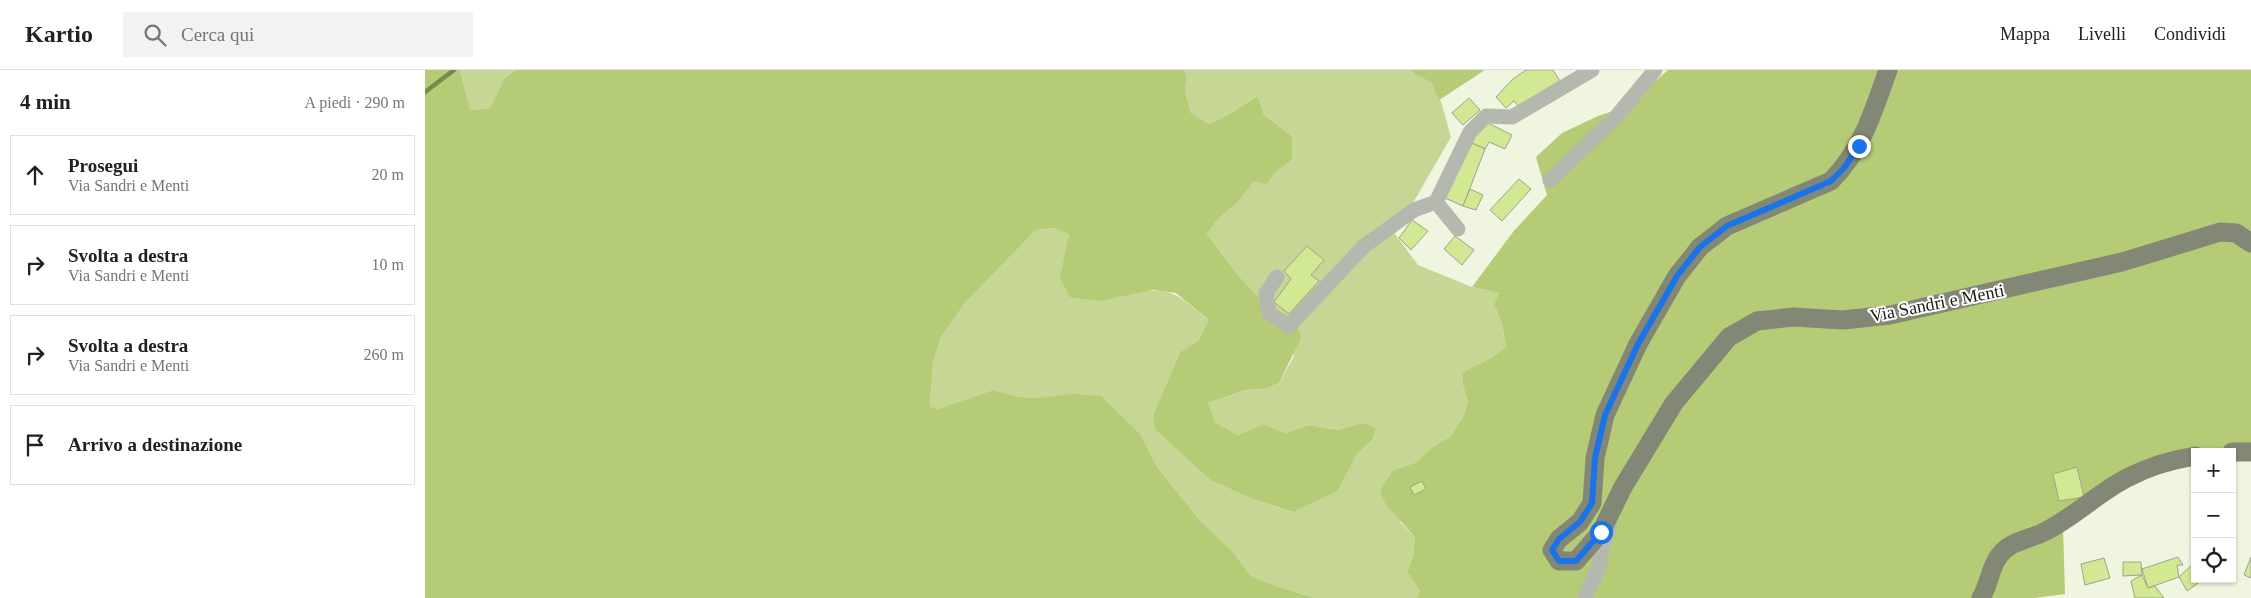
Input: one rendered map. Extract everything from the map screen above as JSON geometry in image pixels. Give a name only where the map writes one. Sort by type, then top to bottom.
[{"type":"main road","name":"Via Sandri e Menti","points":[[1888,70],[1859,146],[1844,168],[1831,181],[1727,226],[1700,247],[1677,276],[1638,344],[1605,415],[1595,458],[1592,503],[1580,522],[1559,539],[1552,550],[1559,561],[1576,561],[1601,532],[1631,472],[1674,403],[1729,337],[1757,321],[1793,318],[1843,320],[1890,315],[2122,262],[2220,232],[2236,233],[2251,243]]},
{"type":"main road","points":[[2236,452],[2251,452]]},
{"type":"main road","points":[[1981,598],[1986,591],[1998,556],[2012,544],[2042,533],[2057,525],[2128,477],[2165,462],[2191,457]]},
{"type":"street","points":[[1277,277],[1266,293],[1269,313],[1289,326],[1364,246],[1414,210],[1436,202],[1470,132],[1486,116],[1512,118],[1592,70]]},
{"type":"street","points":[[1550,180],[1616,116],[1655,70]]},
{"type":"street","points":[[1436,202],[1458,229]]},
{"type":"street","points":[[1585,598],[1599,567],[1602,549],[1611,525],[1609,515]]},
{"type":"green space","points":[[425,70],[460,70],[470,110],[490,108],[504,79],[515,70],[1184,70],[1187,76],[1185,91],[1191,113],[1209,124],[1228,115],[1258,96],[1264,115],[1292,136],[1292,160],[1276,172],[1267,184],[1254,181],[1237,203],[1218,219],[1207,234],[1237,274],[1271,311],[1298,329],[1301,338],[1279,383],[1265,389],[1246,390],[1208,403],[1216,423],[1238,435],[1263,424],[1286,433],[1309,425],[1338,430],[1362,423],[1376,428],[1372,440],[1357,454],[1338,491],[1293,512],[1250,498],[1210,480],[1155,429],[1153,415],[1180,352],[1199,340],[1209,320],[1176,293],[1153,290],[1099,301],[1070,297],[1060,278],[1069,234],[1054,228],[1036,230],[965,303],[941,337],[933,362],[930,406],[937,409],[993,390],[1019,397],[1039,398],[1072,394],[1101,396],[1141,435],[1157,467],[1199,519],[1233,552],[1250,575],[1270,584],[1314,598],[425,598]]},
{"type":"green space","points":[[460,70],[515,70],[504,79],[490,108],[470,110]]},
{"type":"green space","points":[[1184,70],[1411,70],[1431,82],[1434,86],[1443,108],[1451,137],[1395,234],[1418,265],[1472,287],[1499,293],[1494,304],[1502,324],[1506,347],[1491,358],[1463,372],[1463,386],[1468,402],[1463,417],[1451,436],[1431,448],[1417,462],[1393,470],[1400,522],[1415,537],[1413,556],[1407,572],[1420,591],[1416,598],[1314,598],[1270,584],[1250,575],[1233,552],[1199,519],[1157,467],[1141,435],[1039,398],[1019,397],[993,390],[937,409],[930,406],[933,362],[941,337],[965,303],[1036,230],[1054,228],[1069,233],[1067,252],[1131,293],[1145,291],[1166,292],[1182,299],[1210,321],[1199,340],[1180,352],[1153,415],[1156,429],[1210,480],[1250,498],[1292,512],[1338,491],[1357,454],[1372,440],[1362,423],[1338,430],[1309,425],[1286,433],[1263,424],[1238,435],[1216,423],[1208,403],[1247,390],[1265,389],[1279,383],[1294,356],[1271,311],[1237,274],[1207,234],[1218,219],[1237,203],[1254,180],[1267,184],[1276,172],[1292,160],[1292,136],[1264,115],[1258,96],[1228,115],[1209,124],[1191,113],[1185,91],[1187,76]]},
{"type":"green space","points":[[1411,70],[1485,70],[1439,100],[1431,82]]},
{"type":"green space","points":[[1668,70],[2251,70],[2251,455],[2236,453],[2236,448],[2191,448],[2191,454],[2063,525],[2065,594],[2034,598],[1416,598],[1420,591],[1407,572],[1413,556],[1415,537],[1386,505],[1380,491],[1393,470],[1417,462],[1431,448],[1451,436],[1463,417],[1468,402],[1463,386],[1463,372],[1491,358],[1506,347],[1502,324],[1494,304],[1499,293],[1472,287],[1513,232],[1547,195],[1536,157],[1562,133],[1598,116],[1628,106]]},
{"type":"building","points":[[1526,70],[1553,70],[1560,81],[1518,106],[1514,101],[1506,108],[1496,97],[1513,79]]},
{"type":"building","points":[[1469,98],[1480,110],[1463,125],[1452,113]]},
{"type":"building","points":[[1482,120],[1512,135],[1505,149],[1489,142],[1485,149],[1472,143]]},
{"type":"building","points":[[1472,143],[1485,149],[1463,206],[1445,198]]},
{"type":"building","points":[[1519,179],[1531,189],[1502,221],[1490,210]]},
{"type":"building","points":[[1470,189],[1483,195],[1476,210],[1463,206]]},
{"type":"building","points":[[1412,220],[1428,231],[1411,250],[1399,238]]},
{"type":"building","points":[[1455,236],[1474,250],[1462,265],[1444,249]]},
{"type":"building","points":[[1307,246],[1324,260],[1311,275],[1319,281],[1289,314],[1274,302],[1291,279],[1284,271]]},
{"type":"building","points":[[2077,467],[2084,497],[2059,501],[2053,474]]},
{"type":"building","points":[[1422,481],[1426,489],[1414,495],[1410,487]]},
{"type":"building","points":[[2178,557],[2183,565],[2177,565],[2179,577],[2148,588],[2142,569]]},
{"type":"building","points":[[2251,557],[2251,578],[2244,575]]},
{"type":"building","points":[[2104,558],[2110,578],[2085,585],[2081,564]]},
{"type":"building","points":[[2123,562],[2141,562],[2142,575],[2123,576]]},
{"type":"building","points":[[2191,566],[2191,583],[2198,583],[2187,591],[2179,577]]},
{"type":"building","points":[[2142,575],[2148,588],[2155,586],[2164,598],[2135,598],[2131,581]]},
{"type":"waterway","points":[[425,92],[454,70]]},
{"type":"route","points":[[1601,532],[1576,561],[1559,561],[1552,550],[1559,539],[1580,522],[1592,503],[1595,458],[1605,415],[1638,344],[1677,276],[1700,247],[1727,226],[1831,181],[1844,168],[1859,146]]}]
